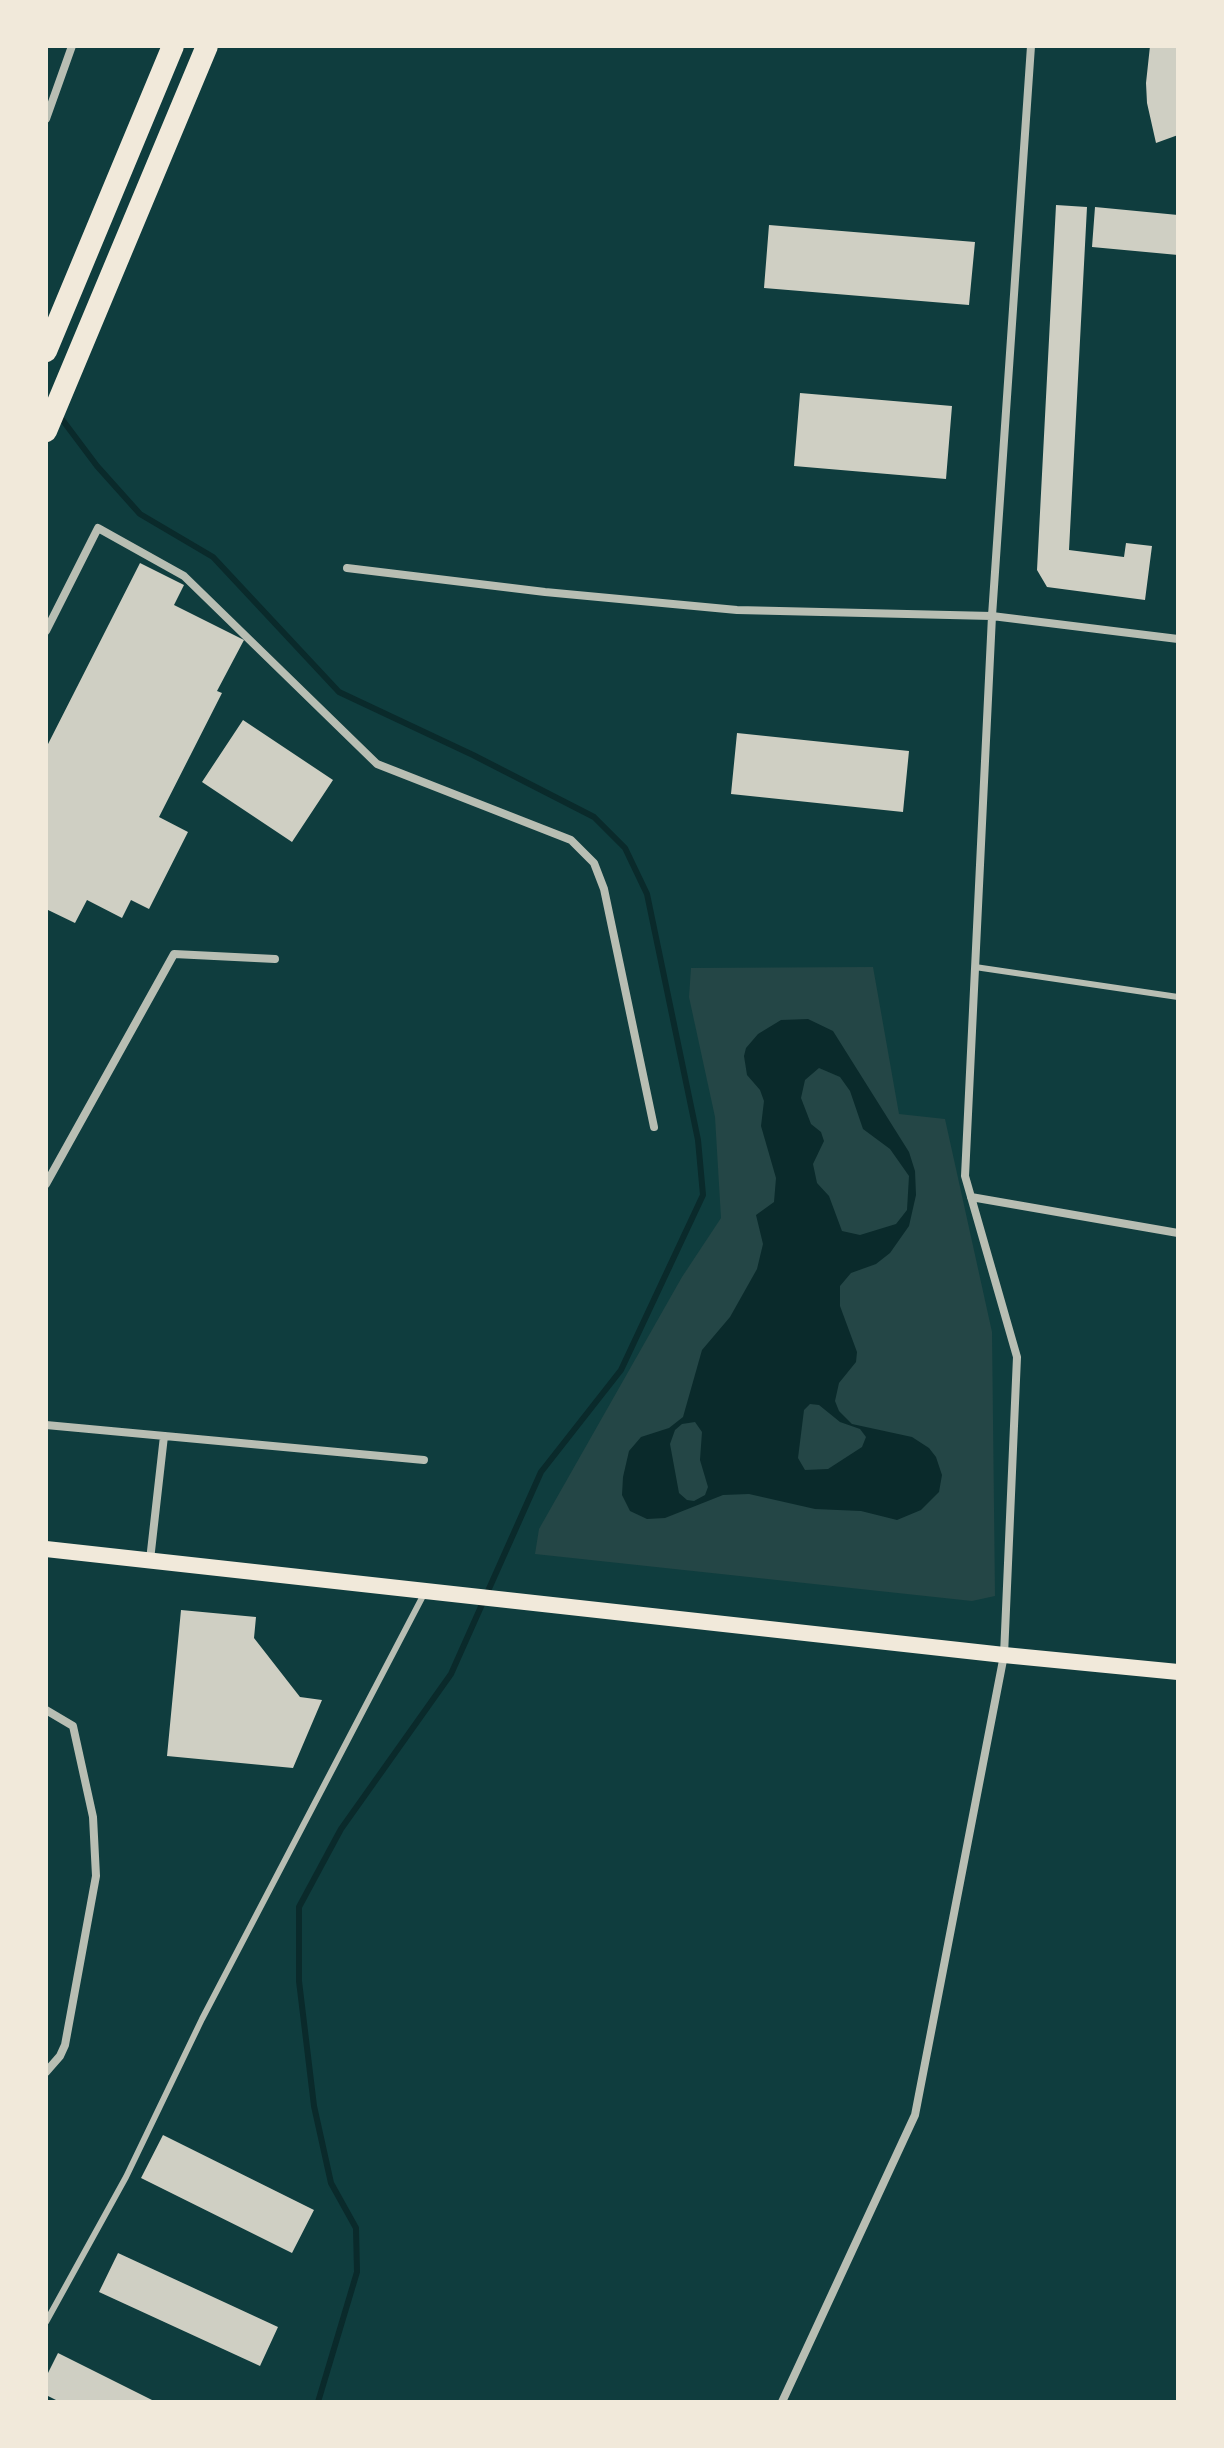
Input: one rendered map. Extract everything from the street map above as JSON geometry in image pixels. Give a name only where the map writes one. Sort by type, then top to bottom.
[{"type":"highway","points":[[48,347],[173,46]]},
{"type":"highway","points":[[47,428],[207,46]]},
{"type":"main road","points":[[46,1549],[1178,1672]]},
{"type":"street","points":[[46,119],[72,46]]},
{"type":"street","points":[[782,2402],[915,2115],[1004,1655],[1017,1357],[965,1176],[992,616],[1031,46]]},
{"type":"street","points":[[46,631],[98,528],[184,576],[377,764],[571,840],[594,863],[604,889],[654,1127]]},
{"type":"street","points":[[347,568],[545,592],[737,610],[992,616],[1178,639]]},
{"type":"street","points":[[46,1184],[174,954],[275,959]]},
{"type":"street","points":[[971,1197],[1178,1233]]},
{"type":"street","points":[[46,1425],[424,1460]]},
{"type":"street","points":[[150,1560],[164,1436]]},
{"type":"street","points":[[46,1710],[73,1726],[93,1817],[96,1876],[65,2045],[46,2072]]},
{"type":"lane","points":[[975,967],[1178,997]]},
{"type":"lane","points":[[46,2322],[126,2177],[202,2019],[426,1591]]},
{"type":"shaded area","points":[[873,967],[899,1114],[945,1119],[992,1332],[995,1596],[972,1601],[535,1554],[539,1529],[682,1277],[721,1218],[715,1117],[689,997],[691,968]]},
{"type":"shaded area","points":[[808,1019],[833,1031],[909,1152],[915,1171],[916,1195],[909,1226],[890,1253],[876,1264],[851,1273],[840,1286],[840,1306],[857,1352],[856,1362],[839,1383],[835,1401],[839,1411],[852,1424],[912,1437],[929,1448],[936,1457],[942,1475],[939,1492],[921,1510],[897,1520],[861,1511],[815,1509],[749,1494],[723,1495],[665,1518],[647,1519],[630,1511],[622,1495],[629,1451],[641,1437],[669,1428],[683,1417],[702,1350],[730,1317],[757,1269],[763,1244],[756,1215],[774,1202],[776,1178],[761,1126],[764,1101],[760,1090],[747,1075],[744,1056],[746,1048],[758,1034],[781,1020]],"holes":[[[819,1068],[840,1077],[850,1091],[863,1129],[890,1149],[909,1176],[907,1210],[896,1224],[860,1235],[842,1231],[829,1196],[817,1183],[813,1164],[824,1141],[821,1132],[811,1124],[801,1098],[805,1080]],[[810,1404],[819,1405],[840,1422],[860,1429],[866,1437],[862,1447],[828,1469],[805,1470],[798,1458],[804,1410]],[[695,1422],[702,1432],[700,1460],[708,1487],[705,1495],[694,1501],[687,1500],[679,1493],[670,1444],[675,1430],[682,1424]]]},
{"type":"building","points":[[1150,46],[1178,46],[1178,135],[1156,143],[1147,103]]},
{"type":"building","points":[[1056,205],[1087,207],[1069,550],[1124,557],[1126,543],[1152,546],[1145,600],[1047,587],[1037,570]]},
{"type":"building","points":[[1095,207],[1178,215],[1178,255],[1092,247]]},
{"type":"building","points":[[769,225],[975,242],[969,305],[764,288]]},
{"type":"building","points":[[800,393],[952,406],[946,479],[794,466]]},
{"type":"building","points":[[140,563],[184,585],[174,605],[244,640],[217,691],[222,693],[159,817],[188,832],[149,909],[131,900],[122,918],[87,900],[75,923],[46,909],[46,748]]},
{"type":"building","points":[[243,720],[333,780],[292,842],[202,782]]},
{"type":"building","points":[[737,733],[909,751],[903,812],[731,794]]},
{"type":"building","points":[[181,1610],[256,1617],[254,1638],[300,1697],[322,1700],[293,1768],[167,1756]]},
{"type":"building","points":[[163,2135],[314,2210],[292,2253],[141,2178]]},
{"type":"building","points":[[118,2253],[278,2327],[260,2366],[99,2292]]},
{"type":"building","points":[[58,2353],[156,2402],[60,2402],[46,2395],[46,2377]]},
{"type":"waterway","points":[[58,414],[97,466],[140,514],[213,557],[339,692],[473,755],[594,817],[625,848],[647,894],[698,1140],[703,1195],[621,1370],[541,1472],[451,1674],[341,1829],[299,1907],[299,1981],[314,2106],[331,2183],[356,2228],[357,2272],[318,2402]]}]
